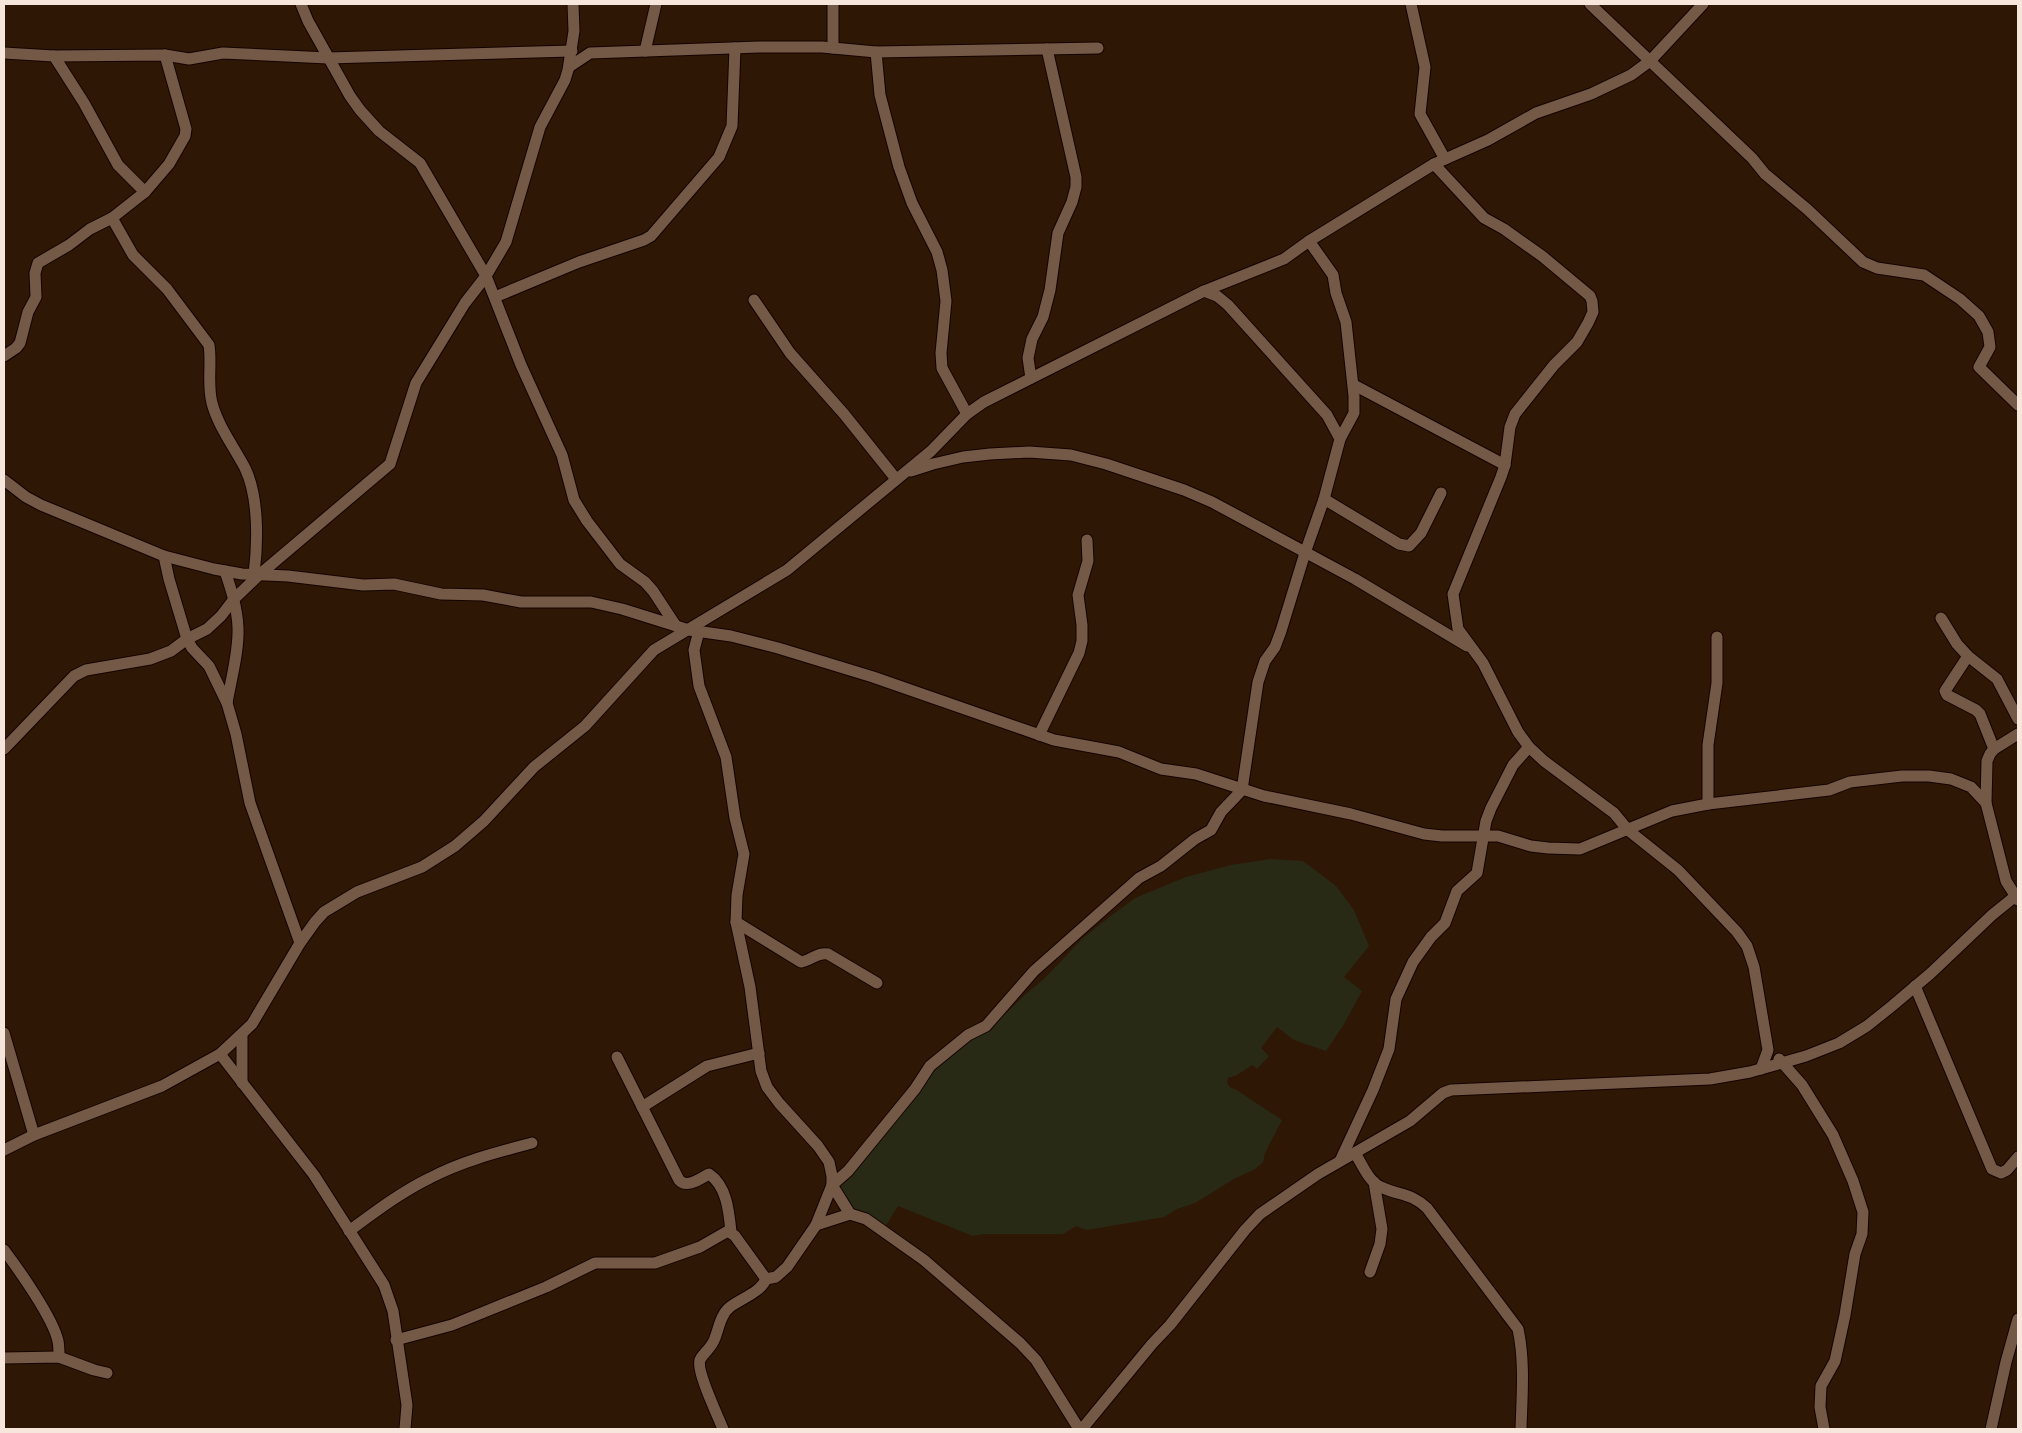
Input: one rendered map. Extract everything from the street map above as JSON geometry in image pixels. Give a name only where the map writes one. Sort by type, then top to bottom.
[{"type":"street","points":[[301,4],[328,58],[360,110],[379,131],[420,163],[486,276],[521,365],[562,455],[574,500],[600,539],[620,564],[645,582],[676,626]]},
{"type":"street","points":[[4,749],[74,676],[86,670],[150,659],[171,651],[187,639],[207,629],[222,616],[234,599],[256,575],[390,464],[416,383],[465,303],[486,276],[506,242],[540,127],[569,67],[572,47],[573,4]]},
{"type":"street","points":[[645,51],[656,4]]},
{"type":"street","points":[[833,4],[833,48]]},
{"type":"street","points":[[1411,4],[1425,67],[1420,114],[1439,161],[1484,218],[1504,229],[1542,256],[1590,296],[1593,312],[1578,342],[1554,365],[1515,414],[1510,427],[1505,464],[1453,594],[1458,629],[1483,663],[1518,732],[1529,747],[1544,761],[1614,813],[1628,830],[1678,870],[1747,946],[1756,976],[1768,1050],[1761,1069]]},
{"type":"street","points":[[1590,4],[1752,158],[1765,174],[1807,209],[1863,262],[1877,268],[1924,275],[1960,299],[1979,316],[1988,332],[1990,347],[1979,367],[2018,405]]},
{"type":"street","points":[[4,1150],[34,1135],[162,1086],[220,1054],[242,1035],[262,1008],[300,943],[315,922],[339,902],[357,892],[422,867],[455,846],[484,821],[534,767],[585,726],[654,650],[694,630],[787,570],[944,439],[968,414],[984,402],[1204,291],[1284,259],[1309,241],[1439,161],[1488,140],[1536,113],[1617,83],[1650,61],[1703,4]]},
{"type":"street","points":[[4,53],[54,56],[165,55],[189,59],[223,53],[328,58],[572,47],[590,53],[735,48],[833,48],[876,52],[1098,48]]},
{"type":"street","points":[[494,297],[651,236],[719,157],[727,142],[732,126],[735,48]]},
{"type":"street","points":[[1031,378],[1028,358],[1032,339],[1043,317],[1050,290],[1058,233],[1076,187],[1076,176],[1047,49]]},
{"type":"street","points":[[876,52],[880,95],[899,168],[912,203],[937,252],[942,270],[946,302],[941,353],[942,368],[968,414]]},
{"type":"street","points":[[569,67],[590,53]]},
{"type":"street","points":[[4,356],[20,343],[25,320],[36,297],[35,273],[38,263],[69,245],[90,229],[112,218],[145,192],[163,172],[185,136],[186,129],[165,55]]},
{"type":"street","points":[[54,56],[84,103],[118,166],[145,192]]},
{"type":"street","points":[[112,218],[133,255],[167,289],[209,345],[211,356],[209,386],[212,405],[245,468],[251,486],[257,540],[256,575]]},
{"type":"street","points":[[766,1279],[776,1277],[787,1267],[816,1225],[832,1185],[848,1171],[915,1089],[930,1066],[968,1035],[986,1026],[1034,971],[1139,878],[1161,866],[1195,839],[1211,830],[1221,812],[1242,790],[1258,682],[1265,661],[1281,631],[1324,499],[1340,439],[1354,414],[1354,385],[1348,332],[1336,293],[1333,275],[1309,241]]},
{"type":"street","points":[[1204,291],[1217,296],[1228,305],[1327,415],[1340,439]]},
{"type":"street","points":[[754,300],[802,369],[899,477]]},
{"type":"street","points":[[1354,385],[1505,464]]},
{"type":"street","points":[[899,477],[932,464],[990,454],[1029,452],[1071,455],[1106,464],[1212,502],[1355,579],[1471,649]]},
{"type":"street","points":[[4,480],[26,497],[41,505],[164,556],[256,575],[288,576],[364,585],[394,584],[441,594],[483,595],[521,602],[591,602],[636,612],[676,626],[731,636],[778,648],[906,687],[1062,742],[1119,752],[1161,769],[1207,777],[1242,790],[1351,814],[1424,834],[1442,836],[1498,836],[1531,846],[1566,850],[1589,846],[1672,811],[1708,804],[1828,790],[1850,782],[1902,776],[1951,778],[1971,787],[1986,804]]},
{"type":"street","points":[[1324,499],[1399,544],[1409,546],[1421,533],[1441,493]]},
{"type":"street","points":[[1038,734],[1078,654],[1082,641],[1078,588],[1088,561],[1087,540]]},
{"type":"street","points":[[164,556],[187,639],[192,648],[209,666],[227,703],[236,734],[250,803],[300,943]]},
{"type":"street","points":[[225,570],[234,599],[238,638],[227,703]]},
{"type":"street","points":[[1941,618],[1953,638],[1968,656],[1997,679],[2018,719]]},
{"type":"street","points":[[694,630],[694,650],[699,686],[726,757],[744,854],[736,907],[736,922],[750,987],[761,1071],[767,1087],[818,1146],[829,1162],[832,1185],[850,1214]]},
{"type":"street","points":[[1708,804],[1708,745],[1717,683],[1717,637]]},
{"type":"street","points":[[1968,656],[1945,691],[1947,695],[1980,714],[1994,749]]},
{"type":"street","points":[[816,1225],[850,1214],[866,1219],[924,1260],[1020,1343],[1036,1360],[1080,1429],[1170,1325],[1255,1219],[1318,1174],[1410,1121],[1443,1093],[1450,1090],[1710,1079],[1761,1069],[1806,1056],[1839,1043],[1867,1026],[2017,897],[2006,881],[1986,804],[1987,761],[1994,749],[2018,734]]},
{"type":"street","points":[[1340,1161],[1373,1090],[1389,1049],[1396,998],[1413,962],[1431,937],[1445,923],[1457,891],[1477,873],[1486,821],[1513,765],[1529,747]]},
{"type":"street","points":[[1971,787],[1987,776]]},
{"type":"street","points":[[736,922],[801,962],[807,961],[821,953],[828,954],[877,984]]},
{"type":"street","points":[[1915,986],[1992,1169],[2001,1173],[2007,1170],[2018,1157]]},
{"type":"street","points":[[4,1033],[34,1135]]},
{"type":"street","points":[[242,1035],[242,1083]]},
{"type":"street","points":[[1768,1050],[1782,1062],[1802,1085],[1833,1135],[1848,1168],[1863,1212],[1862,1234],[1855,1254],[1835,1361],[1821,1386],[1820,1407],[1824,1429]]},
{"type":"street","points":[[220,1054],[314,1175],[384,1285],[393,1311],[407,1405],[405,1429]]},
{"type":"street","points":[[642,1107],[707,1066],[759,1054]]},
{"type":"street","points":[[617,1057],[682,1184],[686,1185],[709,1174],[715,1178],[728,1205],[731,1232],[766,1279]]},
{"type":"street","points":[[349,1231],[394,1198],[430,1178],[498,1152],[532,1143]]},
{"type":"street","points":[[1354,1153],[1374,1182],[1381,1187],[1407,1194],[1419,1200],[1427,1208],[1518,1329],[1521,1341],[1522,1374],[1521,1429]]},
{"type":"street","points":[[1370,1272],[1380,1244],[1382,1229],[1374,1182]]},
{"type":"street","points":[[396,1340],[452,1325],[546,1287],[595,1263],[655,1263],[700,1247],[728,1231],[731,1232]]},
{"type":"street","points":[[4,1250],[16,1266],[53,1327],[58,1342],[59,1357]]},
{"type":"street","points":[[723,1429],[706,1387],[699,1362],[713,1345],[727,1309],[764,1285],[766,1279]]},
{"type":"street","points":[[1991,1429],[2018,1319]]},
{"type":"street","points":[[4,1358],[59,1357],[106,1373]]},
{"type":"green space","points":[[1270,859],[1303,861],[1336,886],[1354,910],[1369,946],[1344,977],[1362,991],[1344,1024],[1326,1051],[1294,1040],[1277,1027],[1261,1048],[1269,1056],[1257,1069],[1252,1065],[1237,1075],[1228,1078],[1227,1083],[1231,1088],[1282,1120],[1265,1153],[1263,1162],[1255,1169],[1234,1179],[1195,1203],[1177,1209],[1164,1217],[1087,1230],[1076,1226],[1063,1234],[983,1234],[973,1236],[898,1206],[885,1227],[867,1218],[851,1205],[837,1182],[889,1111],[922,1083],[956,1049],[1003,1016],[1044,979],[1082,939],[1135,898],[1186,877],[1231,865]]}]
